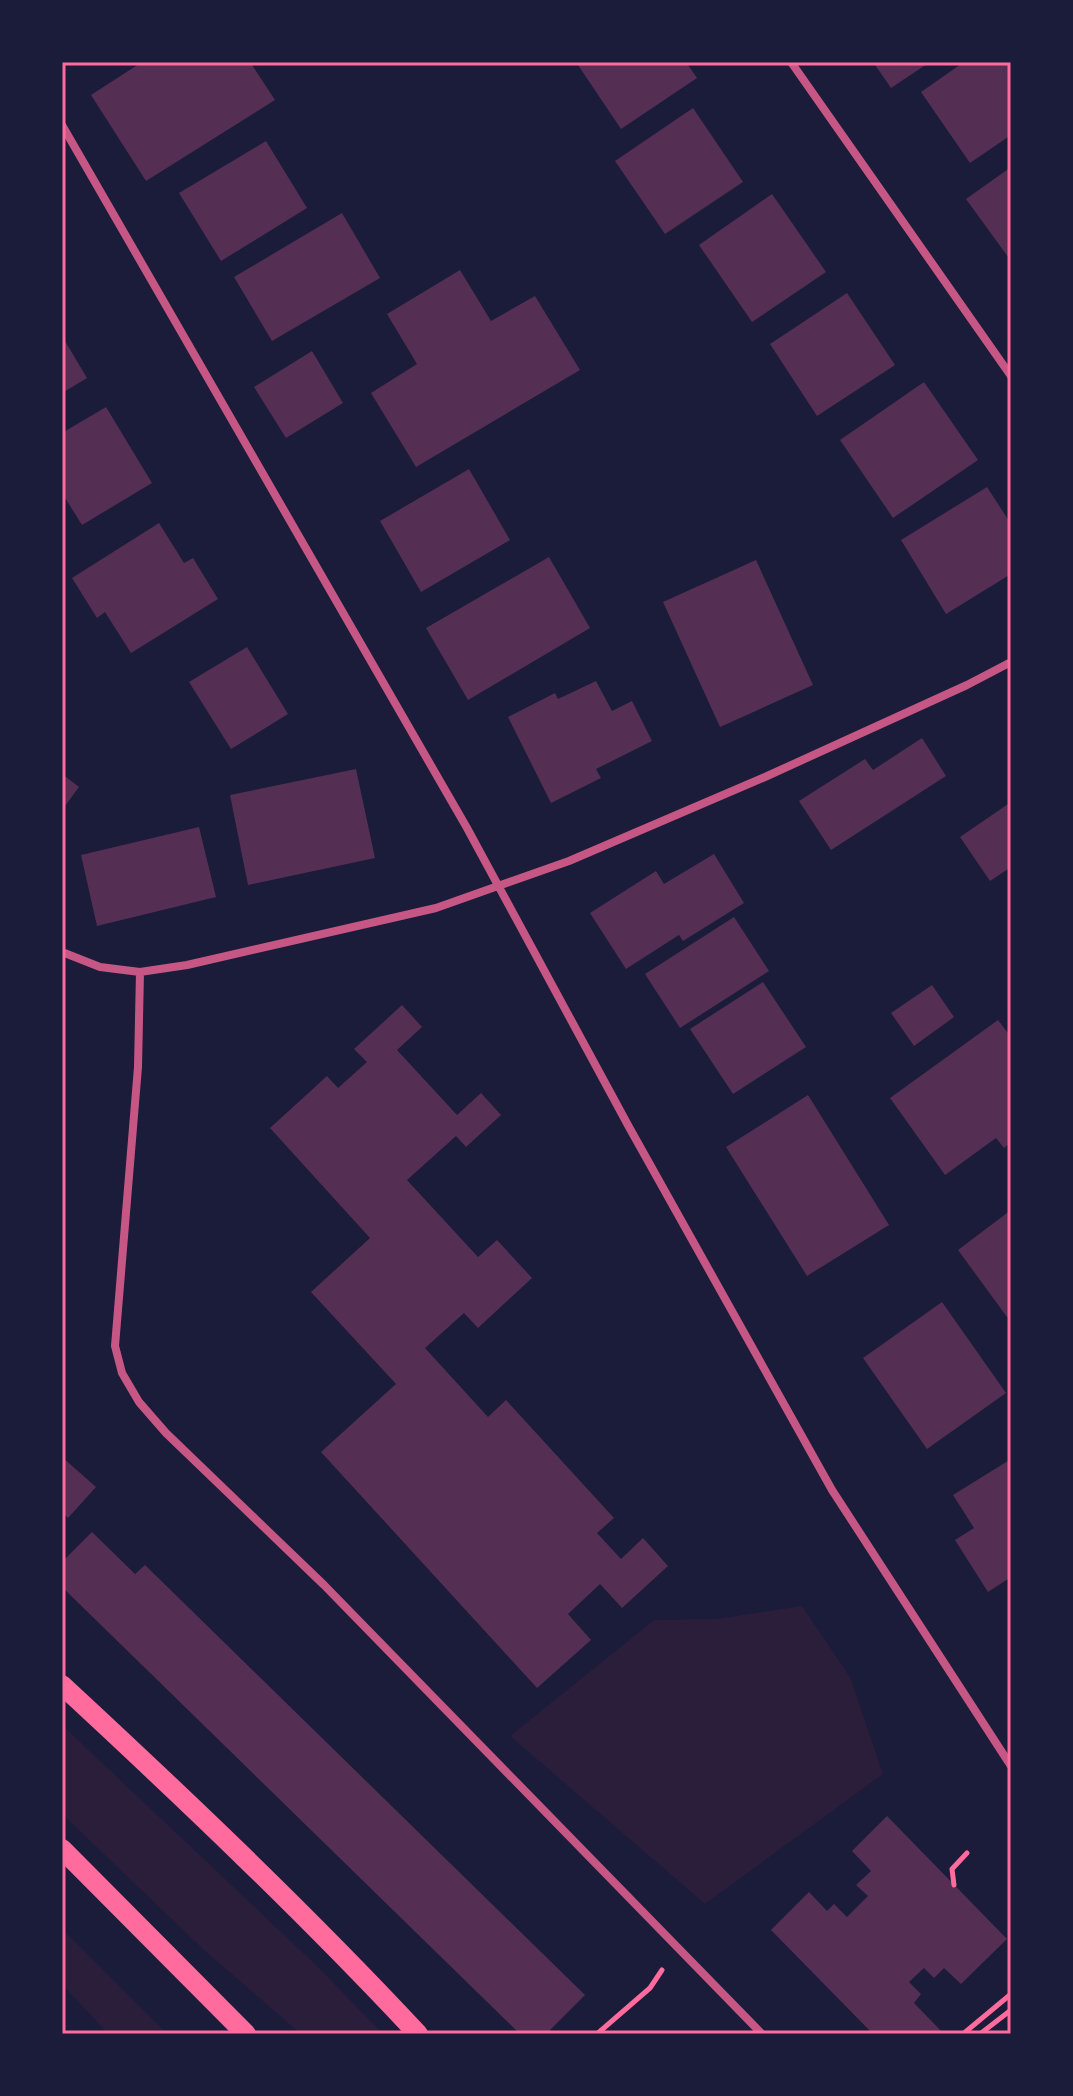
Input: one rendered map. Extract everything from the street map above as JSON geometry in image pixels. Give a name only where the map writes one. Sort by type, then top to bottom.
[{"type":"main road","points":[[62,1685],[307,1920],[418,2034]]},
{"type":"main road","points":[[62,1849],[246,2034]]},
{"type":"street","points":[[791,62],[1011,376]]},
{"type":"street","points":[[62,125],[499,887],[832,1490],[1011,1766]]},
{"type":"street","points":[[62,952],[100,967],[140,972],[187,965],[436,908],[569,861],[765,777],[1011,662]]},
{"type":"street","points":[[140,972],[138,1067],[115,1346],[122,1373],[139,1402],[166,1433],[324,1585],[762,2034]]},
{"type":"path","points":[[954,1885],[952,1869],[967,1853]]},
{"type":"path","points":[[597,2034],[650,1988],[662,1970],[653,1923]]},
{"type":"path","points":[[963,2034],[1011,1994]]},
{"type":"path","points":[[980,2034],[1011,2010]]},
{"type":"shaded area","points":[[802,1606],[850,1677],[883,1774],[705,1904],[510,1736],[654,1620],[717,1619]]},
{"type":"shaded area","points":[[62,1725],[317,1966],[383,2034],[301,2034],[205,1951],[62,1814]]},
{"type":"shaded area","points":[[62,1929],[167,2034],[108,2034],[62,1984]]},
{"type":"building","points":[[142,62],[250,62],[275,100],[146,181],[91,95]]},
{"type":"building","points":[[576,62],[686,62],[697,78],[621,129]]},
{"type":"building","points":[[873,62],[930,62],[891,88]]},
{"type":"building","points":[[964,62],[1011,62],[1011,135],[970,163],[921,92]]},
{"type":"building","points":[[693,108],[743,182],[665,234],[615,161]]},
{"type":"building","points":[[266,141],[307,208],[221,261],[179,193]]},
{"type":"building","points":[[1011,167],[1011,261],[966,199]]},
{"type":"building","points":[[772,194],[826,272],[752,322],[699,245]]},
{"type":"building","points":[[342,213],[380,278],[272,341],[234,277]]},
{"type":"building","points":[[460,270],[491,321],[535,296],[580,370],[416,467],[371,393],[417,364],[387,314]]},
{"type":"building","points":[[847,293],[895,365],[817,416],[770,344]]},
{"type":"building","points":[[62,336],[87,378],[62,393]]},
{"type":"building","points":[[312,351],[343,403],[286,438],[254,387]]},
{"type":"building","points":[[924,382],[978,460],[893,518],[840,440]]},
{"type":"building","points":[[106,407],[152,483],[82,525],[62,493],[62,433]]},
{"type":"building","points":[[469,469],[510,540],[421,592],[380,521]]},
{"type":"building","points":[[987,487],[1011,524],[1011,574],[946,614],[901,540]]},
{"type":"building","points":[[159,523],[184,563],[193,558],[218,599],[131,653],[105,612],[97,618],[72,578]]},
{"type":"building","points":[[549,557],[590,628],[468,700],[426,628]]},
{"type":"building","points":[[756,560],[813,685],[720,727],[663,602]]},
{"type":"building","points":[[247,647],[288,714],[231,749],[189,682]]},
{"type":"building","points":[[596,681],[612,711],[632,701],[652,741],[596,769],[601,778],[551,803],[508,717],[555,693],[558,699]]},
{"type":"building","points":[[922,738],[946,776],[831,850],[799,801],[865,759],[873,770]]},
{"type":"building","points":[[356,769],[375,858],[248,885],[230,795]]},
{"type":"building","points":[[62,774],[79,787],[62,810]]},
{"type":"building","points":[[1011,802],[1011,867],[990,881],[960,837]]},
{"type":"building","points":[[199,827],[216,897],[97,926],[81,855]]},
{"type":"building","points":[[714,854],[744,903],[683,941],[679,935],[626,969],[590,913],[656,871],[664,884]]},
{"type":"building","points":[[734,917],[769,971],[680,1028],[645,974]]},
{"type":"building","points":[[763,982],[806,1047],[733,1094],[690,1029]]},
{"type":"building","points":[[932,985],[954,1017],[914,1046],[891,1013]]},
{"type":"building","points":[[402,1005],[422,1027],[397,1050],[457,1115],[481,1093],[501,1115],[466,1147],[456,1136],[407,1180],[478,1257],[497,1240],[532,1278],[478,1328],[464,1313],[425,1348],[488,1417],[506,1400],[614,1518],[597,1533],[621,1559],[643,1538],[668,1566],[622,1608],[600,1584],[568,1614],[591,1640],[537,1688],[321,1452],[396,1384],[311,1292],[370,1238],[270,1128],[327,1076],[338,1088],[367,1062],[354,1049]]},
{"type":"building","points":[[998,1020],[1011,1037],[1011,1142],[1004,1148],[996,1138],[945,1175],[890,1098]]},
{"type":"building","points":[[808,1095],[889,1225],[807,1276],[726,1147]]},
{"type":"building","points":[[1011,1210],[1011,1314],[1007,1317],[958,1250]]},
{"type":"building","points":[[942,1302],[1006,1393],[927,1449],[863,1358]]},
{"type":"building","points":[[62,1457],[96,1487],[68,1518],[62,1512]]},
{"type":"building","points":[[1011,1459],[1011,1577],[988,1592],[955,1540],[974,1528],[953,1495]]},
{"type":"building","points":[[92,1532],[135,1574],[145,1565],[585,1995],[550,2030],[554,2034],[520,2034],[62,1587],[62,1562]]},
{"type":"building","points":[[887,1816],[1007,1939],[961,1984],[944,1968],[934,1978],[924,1968],[909,1982],[921,1994],[914,2003],[944,2034],[873,2034],[771,1930],[809,1892],[827,1911],[834,1904],[847,1917],[868,1896],[856,1885],[871,1871],[852,1851]]}]
